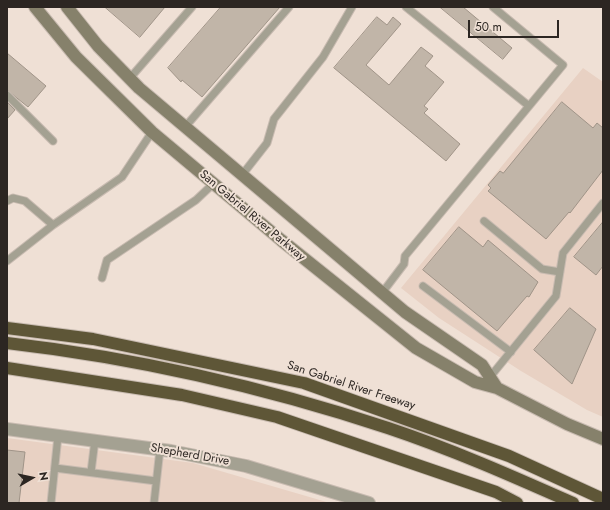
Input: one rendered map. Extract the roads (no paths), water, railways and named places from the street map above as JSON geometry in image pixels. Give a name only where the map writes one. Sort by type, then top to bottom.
[{"type":"highway","name":"San Gabriel River Freeway","points":[[7,328],[93,338],[304,384],[509,456],[603,499]]},
{"type":"highway","points":[[7,343],[69,350],[181,371],[280,395],[389,428],[484,464],[573,503]]},
{"type":"highway","points":[[7,350],[143,370],[256,396],[351,423],[439,455],[553,503]]},
{"type":"highway","points":[[7,368],[182,395],[277,417],[496,492],[517,503]]},
{"type":"highway","points":[[496,492],[513,503]]},
{"type":"main road","name":"San Gabriel River Parkway","points":[[35,7],[76,57],[152,132],[213,184],[416,348],[475,382],[497,388],[567,424],[603,439]]},
{"type":"main road","name":"San Gabriel River Parkway","points":[[67,7],[98,46],[130,78],[185,127],[405,312],[482,365],[497,388]]},
{"type":"street","name":"Shepherd Drive","points":[[7,429],[160,449],[246,466],[369,503]]},
{"type":"lane","points":[[130,78],[192,7]]},
{"type":"lane","points":[[185,127],[289,7]]},
{"type":"lane","points":[[242,175],[268,142],[274,119],[323,57],[352,7]]},
{"type":"lane","points":[[406,7],[529,106]]},
{"type":"lane","points":[[382,293],[404,264],[405,256],[563,65],[493,7]]},
{"type":"lane","points":[[7,95],[52,141]]},
{"type":"lane","points":[[7,262],[53,225],[122,177],[152,132]]},
{"type":"lane","points":[[102,278],[108,260],[196,200],[213,184]]},
{"type":"lane","points":[[7,201],[13,198],[25,201],[53,225]]},
{"type":"lane","points":[[490,377],[556,296],[563,253],[603,203]]},
{"type":"lane","points":[[484,221],[542,269],[560,272]]},
{"type":"lane","points":[[423,286],[511,352]]},
{"type":"lane","points":[[51,503],[58,436]]},
{"type":"lane","points":[[91,472],[95,440]]},
{"type":"lane","points":[[154,503],[160,449]]},
{"type":"lane","points":[[55,468],[156,481]]}]
